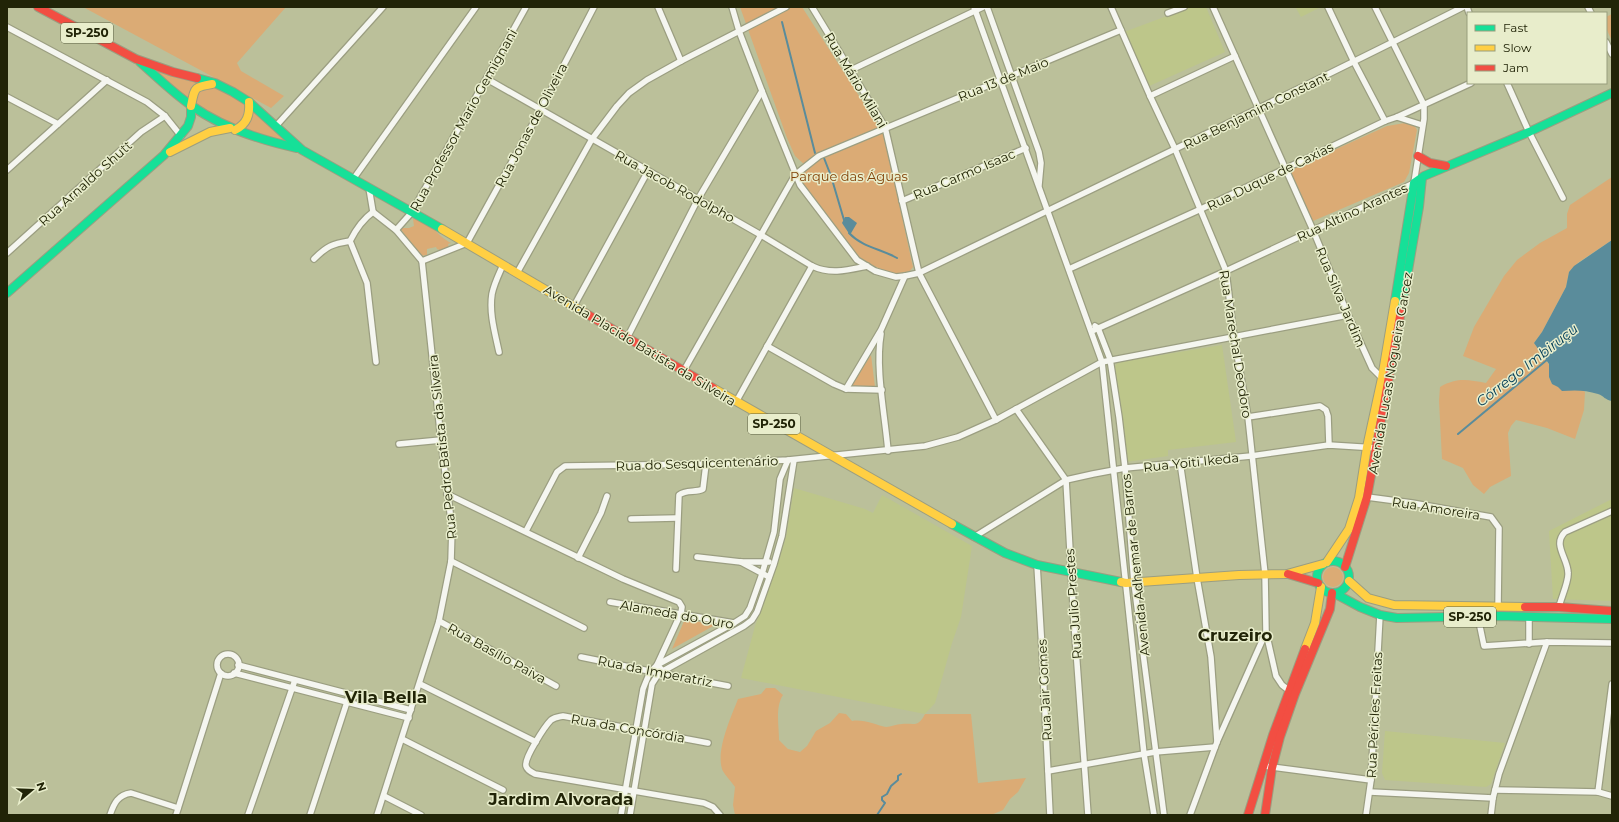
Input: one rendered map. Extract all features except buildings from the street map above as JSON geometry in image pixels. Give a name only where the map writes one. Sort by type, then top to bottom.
[{"type":"main road","name":"Avenida Placido Batista da Silveira","points":[[38,7],[136,59],[173,72],[215,83],[249,102],[298,148]]},
{"type":"main road","name":"Avenida Placido Batista da Silveira","points":[[136,59],[191,106],[233,129],[298,148],[354,178],[369,188],[468,243],[683,372],[974,537],[1005,553],[1037,565],[1071,574],[1130,583],[1265,574],[1287,574],[1325,563]]},
{"type":"main road","points":[[7,293],[164,155],[181,136],[190,123],[191,106],[195,90],[204,85],[215,83]]},
{"type":"main road","name":"Rua Altino Arantes","points":[[1414,183],[1447,166],[1529,132],[1612,93]]},
{"type":"main road","points":[[164,155],[210,132],[233,129],[245,124],[248,121],[250,114],[249,102]]},
{"type":"main road","points":[[1418,156],[1430,163],[1447,166]]},
{"type":"main road","name":"Avenida Lucas Nogueira Garcez","points":[[1345,567],[1358,516],[1359,498],[1367,447],[1386,380],[1419,207],[1422,178]]},
{"type":"main road","name":"Avenida Lucas Nogueira Garcez","points":[[1325,563],[1358,516],[1367,497],[1376,448],[1414,183]]},
{"type":"main road","points":[[1248,815],[1315,623],[1320,585],[1318,573],[1325,563],[1337,561],[1348,571],[1348,581],[1343,589],[1333,593],[1330,609],[1292,692],[1272,768],[1265,815]]},
{"type":"main road","name":"Avenida Placido Batista da Silveira","points":[[1287,574],[1320,585]]},
{"type":"main road","name":"SP-250","points":[[1348,581],[1368,598],[1384,604],[1408,606],[1559,607],[1612,611]]},
{"type":"main road","name":"SP-250","points":[[1320,585],[1326,591],[1360,607],[1380,615],[1397,618],[1529,617],[1612,619]]},
{"type":"street","points":[[276,126],[383,7]]},
{"type":"street","points":[[354,178],[476,7]]},
{"type":"street","name":"Rua Professor Mario Gemignani","points":[[396,230],[412,212],[526,7]]},
{"type":"street","name":"Rua Jonas de Oliveira","points":[[468,243],[541,109],[594,7]]},
{"type":"street","points":[[658,7],[681,61]]},
{"type":"street","name":"Rua Benjamim Constant","points":[[732,7],[739,31],[800,185],[857,260],[875,271],[890,275],[905,276],[919,273],[1258,109],[1463,7]]},
{"type":"street","points":[[517,273],[592,140],[617,106],[629,93],[647,80],[681,61],[786,7]]},
{"type":"street","name":"Rua Mário Milani","points":[[812,7],[885,127],[919,273],[996,420]]},
{"type":"street","points":[[851,70],[975,9],[983,7]]},
{"type":"street","name":"Avenida Adhemar de Barros","points":[[987,7],[1039,152],[1041,168],[1039,186]]},
{"type":"street","name":"Rua Marechal Deodoro","points":[[1111,7],[1120,30],[1175,149],[1226,271],[1234,337],[1248,417],[1251,456],[1265,574],[1266,632],[1276,676],[1282,685],[1292,692]]},
{"type":"street","points":[[1168,13],[1184,7]]},
{"type":"street","name":"Rua Silva Jardim","points":[[1213,7],[1313,230],[1348,316],[1372,368],[1386,380]]},
{"type":"street","points":[[1328,7],[1354,62],[1385,121]]},
{"type":"street","points":[[1375,7],[1424,105],[1424,119],[1414,183]]},
{"type":"street","name":"Avenida Adhemar de Barros","points":[[975,9],[1102,362],[1109,418],[1113,470],[1146,675],[1164,815]]},
{"type":"street","points":[[7,27],[147,102],[165,116],[181,136]]},
{"type":"street","name":"Rua 13 de Maio","points":[[795,175],[819,156],[885,127],[1000,81],[1120,30]]},
{"type":"street","points":[[1607,44],[1612,54]]},
{"type":"street","points":[[1150,96],[1235,56]]},
{"type":"street","name":"Rua Jacob Rodolpho","points":[[487,79],[761,235],[812,266],[821,270],[832,272],[867,266]]},
{"type":"street","points":[[7,170],[108,80]]},
{"type":"street","name":"Rua Duque de Caxias","points":[[1069,269],[1201,209],[1385,121],[1398,117],[1469,84]]},
{"type":"street","points":[[1507,84],[1529,132],[1563,198]]},
{"type":"street","points":[[627,338],[698,200],[762,91]]},
{"type":"street","points":[[7,96],[58,124]]},
{"type":"street","name":"Rua Arnaldo Shutt","points":[[7,253],[141,132],[165,116]]},
{"type":"street","points":[[1398,117],[1422,125]]},
{"type":"street","name":"Rua Carmo Isaac","points":[[902,201],[1026,148]]},
{"type":"street","points":[[574,306],[648,171]]},
{"type":"street","points":[[683,372],[795,175]]},
{"type":"street","name":"Rua Altino Arantes","points":[[1092,331],[1226,271],[1414,183]]},
{"type":"street","points":[[369,188],[373,212],[396,230],[422,262],[468,243]]},
{"type":"street","points":[[350,241],[357,227],[364,218],[373,212]]},
{"type":"street","points":[[314,259],[324,248],[333,243],[350,241]]},
{"type":"street","points":[[350,241],[368,282],[376,362]]},
{"type":"street","name":"Rua Pedro Batista da Silveira","points":[[377,815],[439,621],[451,561],[452,528],[422,262]]},
{"type":"street","points":[[499,352],[491,306],[494,285],[503,265]]},
{"type":"street","points":[[736,402],[812,266]]},
{"type":"street","points":[[846,389],[881,330],[905,276]]},
{"type":"street","name":"Rua do Sesquicentenário","points":[[526,531],[557,472],[565,466],[706,464],[791,460],[925,446],[958,437],[996,420],[1110,359],[1348,316]]},
{"type":"street","points":[[1088,321],[1098,328]]},
{"type":"street","name":"Avenida Adhemar de Barros","points":[[1098,328],[1110,359],[1125,468],[1136,676],[1144,754],[1154,815]]},
{"type":"street","points":[[881,330],[878,349],[888,451]]},
{"type":"street","points":[[767,346],[834,384],[846,389],[882,390]]},
{"type":"street","points":[[1248,417],[1320,406],[1326,410],[1328,416],[1329,445]]},
{"type":"street","points":[[1016,409],[1066,480]]},
{"type":"street","points":[[1109,418],[1119,417]]},
{"type":"street","points":[[399,444],[441,440]]},
{"type":"street","name":"Rua Yoiti Ikeda","points":[[974,537],[1066,480],[1125,468],[1251,456],[1329,445],[1376,448]]},
{"type":"street","points":[[657,664],[745,616],[750,608],[762,574],[774,532],[780,479],[791,460]]},
{"type":"street","points":[[630,815],[652,684],[661,672],[744,626],[752,620],[757,612],[782,536],[791,460]]},
{"type":"street","points":[[1180,462],[1197,578],[1211,657],[1216,744]]},
{"type":"street","points":[[676,569],[679,495],[683,492],[700,491],[703,489],[706,464]]},
{"type":"street","name":"Rua Julio Prestes","points":[[1066,480],[1088,815]]},
{"type":"street","points":[[447,494],[623,579],[679,602],[682,607],[681,613],[657,664],[651,671],[644,690],[621,815]]},
{"type":"street","points":[[578,558],[602,513],[607,496]]},
{"type":"street","name":"Rua Amoreira","points":[[1367,497],[1412,503],[1491,517],[1499,528],[1498,607]]},
{"type":"street","points":[[1559,607],[1569,574],[1561,552],[1559,541],[1561,536],[1565,532],[1612,511]]},
{"type":"street","points":[[631,520],[677,518]]},
{"type":"street","points":[[698,557],[741,562],[766,561],[774,564]]},
{"type":"street","points":[[451,561],[584,628]]},
{"type":"street","points":[[741,562],[769,577]]},
{"type":"street","name":"Rua Jair Gomes","points":[[1037,565],[1050,815]]},
{"type":"street","name":"Alameda do Ouro","points":[[610,602],[681,613],[744,626]]},
{"type":"street","name":"Rua Péricles Freitas","points":[[1366,815],[1371,780],[1380,615]]},
{"type":"street","points":[[1478,617],[1484,646],[1547,642],[1612,643]]},
{"type":"street","points":[[1529,617],[1529,644]]},
{"type":"street","name":"Rua Basílio Paiva","points":[[439,621],[556,686]]},
{"type":"street","points":[[1190,815],[1216,744],[1266,632]]},
{"type":"street","points":[[1491,815],[1493,798],[1499,774],[1547,642]]},
{"type":"street","points":[[176,815],[221,673],[217,664],[219,658],[224,654],[234,656],[238,665]]},
{"type":"street","name":"Rua da Imperatriz","points":[[581,657],[728,686]]},
{"type":"street","points":[[657,664],[661,672]]},
{"type":"street","points":[[234,673],[238,665]]},
{"type":"street","points":[[238,665],[411,710]]},
{"type":"street","points":[[221,673],[228,675],[234,673],[409,718]]},
{"type":"street","points":[[1136,676],[1146,675]]},
{"type":"street","points":[[248,815],[295,680]]},
{"type":"street","points":[[420,684],[536,742]]},
{"type":"street","points":[[1598,792],[1612,684]]},
{"type":"street","points":[[310,815],[349,694]]},
{"type":"street","name":"Rua da Concórdia","points":[[626,789],[535,774],[528,769],[526,762],[536,742],[551,720],[556,717],[563,716],[708,742]]},
{"type":"street","points":[[402,739],[503,790]]},
{"type":"street","points":[[1048,771],[1155,752],[1216,744]]},
{"type":"street","points":[[1264,766],[1371,780]]},
{"type":"street","points":[[626,789],[704,803],[713,807],[720,815]]},
{"type":"street","points":[[1495,790],[1598,792],[1612,796]]},
{"type":"street","points":[[1370,792],[1493,798]]},
{"type":"street","points":[[110,815],[116,801],[124,795],[131,793],[178,808]]},
{"type":"street","points":[[384,796],[421,815]]},
{"type":"shaded area","points":[[1191,7],[1206,7],[1225,52],[1147,87],[1124,32]]},
{"type":"shaded area","points":[[1321,7],[1301,17],[1296,8]]},
{"type":"shaded area","points":[[1222,345],[1236,442],[1168,450],[1168,456],[1126,462],[1115,366],[1118,362]]},
{"type":"shaded area","points":[[794,488],[865,509],[873,513],[882,495],[972,546],[961,617],[935,703],[925,714],[741,678],[755,626],[786,537]]},
{"type":"shaded area","points":[[1612,499],[1612,601],[1553,599],[1549,531]]},
{"type":"shaded area","points":[[1385,731],[1505,743],[1491,784],[1486,787],[1385,780],[1382,773]]},
{"type":"green space","points":[[83,7],[286,7],[237,63],[241,71],[284,96],[271,108]]},
{"type":"green space","name":"Parque das Águas","points":[[740,7],[802,7],[885,136],[913,267],[909,272],[902,274],[892,273],[857,260],[800,183],[806,166],[795,156],[787,138]]},
{"type":"green space","points":[[1612,14],[1612,41],[1607,30],[1607,16]]},
{"type":"green space","points":[[136,59],[233,92],[298,148],[286,146],[205,115]]},
{"type":"green space","points":[[1405,123],[1414,125],[1417,130],[1409,173],[1404,182],[1313,221],[1288,171],[1387,126]]},
{"type":"green space","points":[[1612,177],[1612,240],[1579,262],[1569,272],[1566,287],[1542,332],[1534,343],[1549,365],[1549,377],[1552,384],[1572,390],[1582,390],[1585,392],[1584,410],[1575,439],[1547,428],[1516,420],[1508,433],[1511,476],[1490,487],[1484,494],[1473,485],[1463,468],[1442,459],[1439,401],[1440,387],[1452,382],[1463,380],[1486,383],[1496,369],[1463,356],[1474,327],[1504,276],[1517,260],[1540,243],[1567,228],[1567,214],[1570,205]]},
{"type":"green space","points":[[413,219],[430,226],[451,243],[448,244],[449,247],[442,251],[436,247],[427,249],[427,255],[420,256],[400,228],[409,228],[414,226]]},
{"type":"green space","points":[[871,355],[875,387],[850,388]]},
{"type":"green space","points":[[1333,567],[1340,570],[1343,577],[1340,584],[1333,587],[1326,584],[1323,577],[1326,570]]},
{"type":"green space","points":[[685,619],[715,625],[672,649]]},
{"type":"green space","points":[[766,688],[775,688],[783,695],[778,711],[779,740],[788,749],[800,752],[807,746],[816,731],[830,723],[839,713],[846,714],[852,721],[865,721],[886,727],[900,724],[918,723],[925,714],[971,714],[978,783],[1026,778],[1018,792],[1010,799],[1003,810],[991,815],[735,815],[733,805],[735,787],[722,769],[721,753],[723,743],[728,724],[738,699],[761,694]]},
{"type":"water","points":[[845,217],[849,217],[857,223],[850,235],[842,223]]},
{"type":"water","points":[[1612,240],[1612,401],[1598,394],[1589,392],[1576,390],[1562,391],[1552,384],[1549,377],[1549,364],[1534,343],[1542,332],[1566,287],[1569,272],[1574,266]]},
{"type":"waterway","points":[[782,22],[815,153]]},
{"type":"waterway","points":[[824,158],[844,220]]},
{"type":"waterway","points":[[849,233],[860,242],[897,258]]},
{"type":"waterway","name":"Córrego Imbiruçu","points":[[1458,434],[1548,359]]},
{"type":"waterway","points":[[877,815],[885,803],[882,800],[882,797],[887,794],[891,786],[898,780],[898,776],[901,774]]},
{"type":"traffic: fast","points":[[140,62],[185,101],[216,121],[256,137],[297,148]]},
{"type":"traffic: fast","points":[[197,78],[215,83],[233,92],[249,102],[302,150],[442,229]]},
{"type":"traffic: fast","points":[[1395,301],[1414,183],[1424,176],[1529,132],[1612,93]]},
{"type":"traffic: fast","points":[[7,293],[164,155],[188,126],[191,117],[191,106]]},
{"type":"traffic: fast","points":[[1401,311],[1419,207],[1422,178]]},
{"type":"traffic: fast","points":[[952,524],[1005,553],[1037,565],[1121,582]]},
{"type":"traffic: fast","points":[[1330,561],[1336,561],[1346,568],[1349,577],[1348,583],[1342,590],[1336,593],[1330,593],[1320,586],[1317,580],[1317,574],[1324,564],[1330,561]]},
{"type":"traffic: fast","points":[[1334,593],[1360,607],[1380,615],[1397,618],[1499,616],[1612,619]]},
{"type":"traffic: slow","points":[[191,106],[196,89],[201,86],[212,84]]},
{"type":"traffic: slow","points":[[235,130],[239,128],[247,119],[249,102]]},
{"type":"traffic: slow","points":[[170,152],[210,132],[230,128]]},
{"type":"traffic: slow","points":[[442,229],[585,313]]},
{"type":"traffic: slow","points":[[1327,562],[1349,529],[1359,498],[1367,447],[1382,378],[1395,301]]},
{"type":"traffic: slow","points":[[713,388],[952,524]]},
{"type":"traffic: slow","points":[[1121,582],[1126,583],[1239,575],[1287,574],[1323,564]]},
{"type":"traffic: slow","points":[[1349,581],[1368,598],[1394,605],[1525,607]]},
{"type":"traffic: slow","points":[[1305,649],[1315,623],[1321,587]]},
{"type":"traffic: jam","points":[[38,7],[136,59],[173,72],[197,78]]},
{"type":"traffic: jam","points":[[1418,156],[1430,163],[1446,166]]},
{"type":"traffic: jam","points":[[1345,567],[1367,497],[1401,311]]},
{"type":"traffic: jam","points":[[585,313],[713,388]]},
{"type":"traffic: jam","points":[[1288,574],[1318,583]]},
{"type":"traffic: jam","points":[[1265,815],[1272,768],[1280,737],[1295,694],[1330,609],[1332,593]]},
{"type":"traffic: jam","points":[[1525,607],[1559,607],[1612,611]]},
{"type":"traffic: jam","points":[[1248,815],[1273,735],[1305,649]]},
{"type":"district","name":"Cruzeiro","points":[[1235,635]]},
{"type":"district","name":"Vila Bella","points":[[386,697]]},
{"type":"district","name":"Jardim Alvorada","points":[[561,799]]}]
